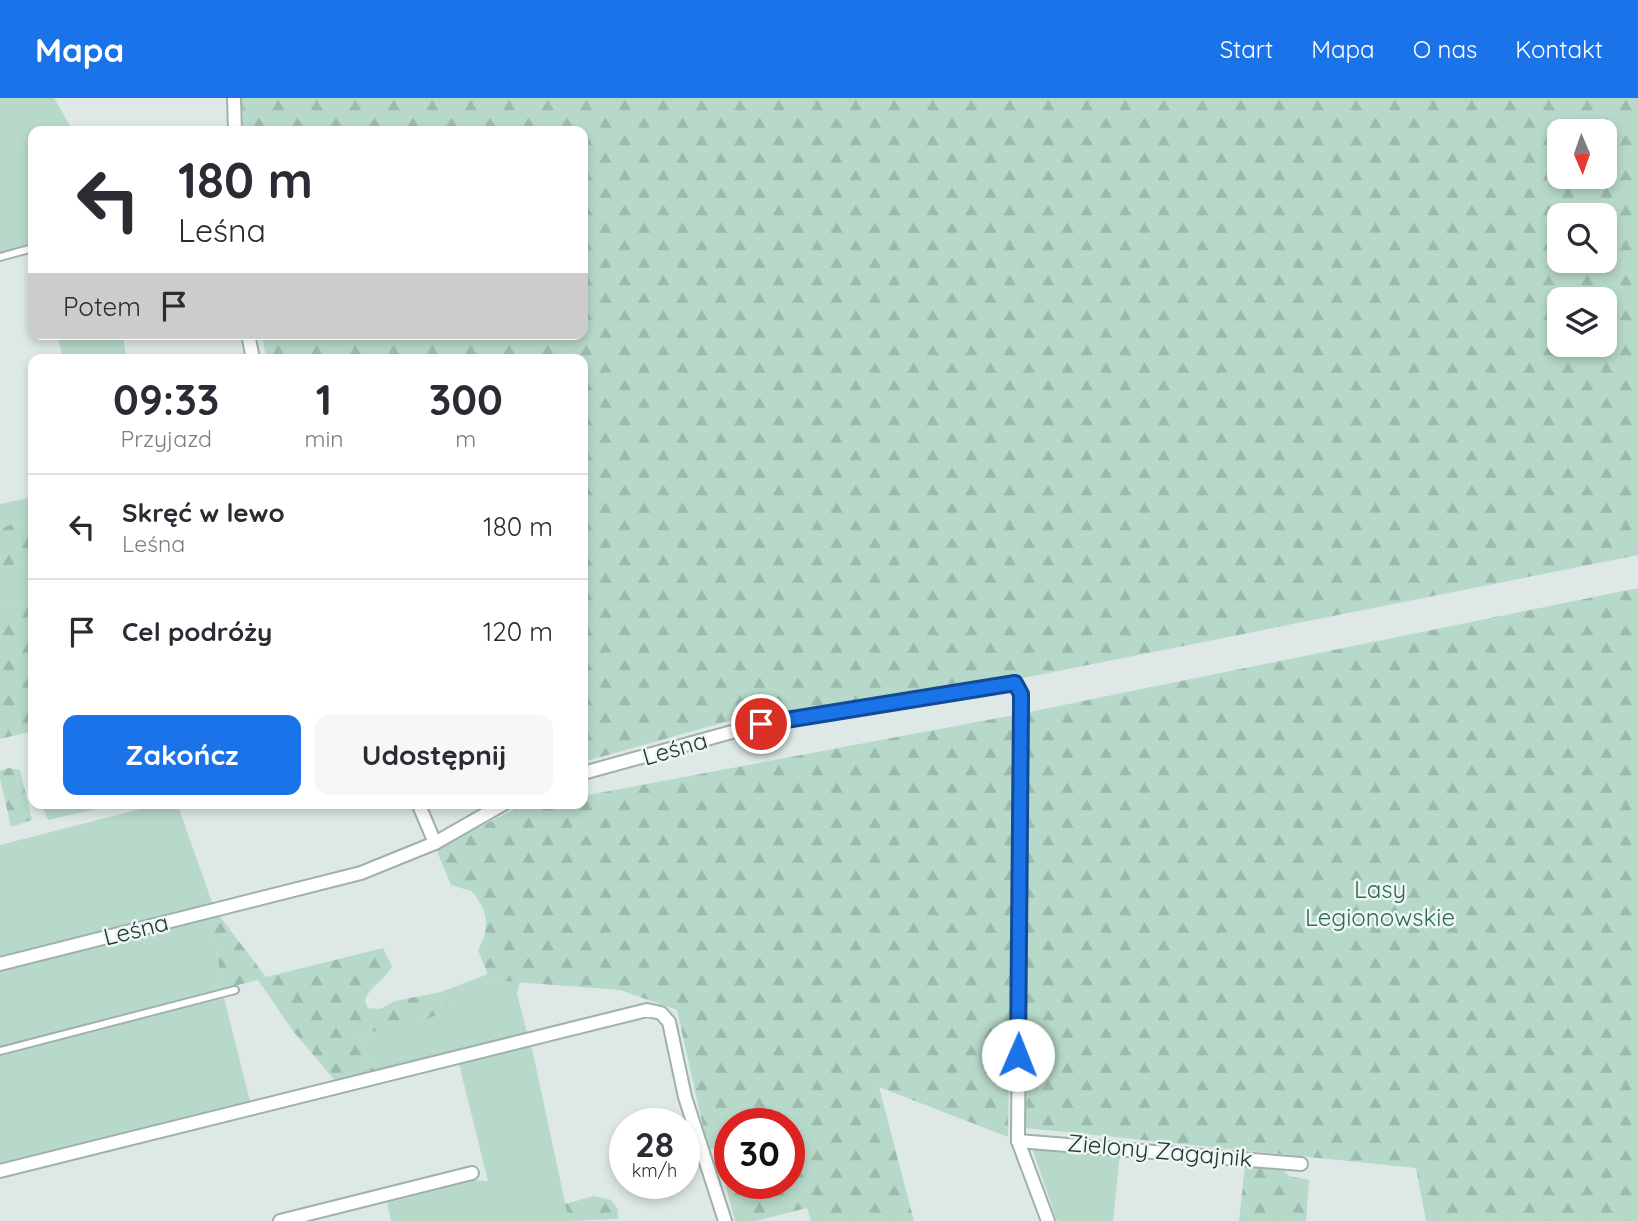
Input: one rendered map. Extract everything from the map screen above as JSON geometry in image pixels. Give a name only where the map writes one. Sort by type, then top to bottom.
[{"type":"street","points":[[234,98],[235,126]]},
{"type":"street","name":"Leśna","points":[[588,772],[761,724],[1015,683],[1021,694],[1018,1140],[1048,1221]]},
{"type":"street","points":[[421,809],[435,843]]},
{"type":"street","name":"Leśna","points":[[0,964],[361,873],[435,843],[494,809]]},
{"type":"street","points":[[0,1171],[647,1010],[661,1013],[669,1022],[685,1097],[725,1221]]},
{"type":"street","name":"Zielony Zagajnik","points":[[1018,1140],[1301,1164]]},
{"type":"street","points":[[279,1221],[472,1173]]},
{"type":"lane","points":[[0,257],[28,249]]},
{"type":"lane","points":[[0,1051],[236,990]]},
{"type":"green space","points":[[0,98],[54,98],[70,126],[28,126],[28,245],[0,253]]},
{"type":"green space","points":[[242,98],[1638,98],[1638,555],[1023,678],[725,722],[588,761],[588,354],[265,354],[263,340],[588,340],[588,126],[243,126]]},
{"type":"green space","points":[[58,340],[124,340],[125,354],[62,354]]},
{"type":"green space","points":[[28,498],[28,527],[17,522],[0,529],[0,504]]},
{"type":"green space","points":[[17,522],[28,527],[28,561],[0,568],[0,529]]},
{"type":"green space","points":[[28,561],[28,600],[0,607],[0,568]]},
{"type":"green space","name":"Lasy Legionowskie","points":[[1638,588],[1638,1221],[1426,1221],[1416,1168],[1026,1128],[1029,712]]},
{"type":"green space","points":[[28,600],[28,732],[0,739],[0,607]]},
{"type":"green space","points":[[1014,715],[1008,1137],[879,1087],[914,1221],[811,1221],[807,1208],[756,1221],[735,1221],[729,1199],[805,1199],[805,1108],[714,1108],[714,1148],[708,1149],[677,1010],[620,990],[490,980],[478,950],[485,935],[484,912],[471,891],[451,885],[436,849],[515,809],[588,809],[588,795]]},
{"type":"green space","points":[[9,768],[20,770],[32,820],[11,827],[0,771]]},
{"type":"green space","points":[[43,809],[96,809],[48,820]]},
{"type":"green space","points":[[141,809],[179,809],[213,905],[0,958],[0,845]]},
{"type":"green space","points":[[218,914],[266,977],[383,948],[392,966],[367,996],[365,1001],[368,1008],[380,1009],[395,1001],[441,992],[449,1005],[443,1011],[422,1021],[362,1034],[358,1039],[376,1074],[338,1084],[293,1031],[258,980],[222,989],[216,944],[204,918]]},
{"type":"green space","points":[[204,918],[216,944],[222,989],[0,1047],[0,972]]},
{"type":"green space","points":[[488,974],[490,980],[520,982],[517,994],[528,1036],[376,1074],[358,1039],[362,1034],[424,1020],[449,1005],[441,992]]},
{"type":"green space","points":[[224,998],[251,1105],[0,1167],[0,1055]]},
{"type":"green space","points":[[531,1044],[569,1221],[391,1221],[387,1203],[473,1180],[488,1181],[458,1060]]},
{"type":"green space","points":[[1031,1145],[1120,1154],[1113,1221],[1057,1221]]},
{"type":"green space","points":[[1245,1165],[1284,1171],[1289,1176],[1309,1180],[1306,1221],[1239,1221]]},
{"type":"green space","points":[[594,1196],[611,1200],[618,1210],[618,1219],[569,1221],[565,1204]]},
{"type":"route","points":[[761,724],[1015,683],[1021,694],[1018,1055]]}]
